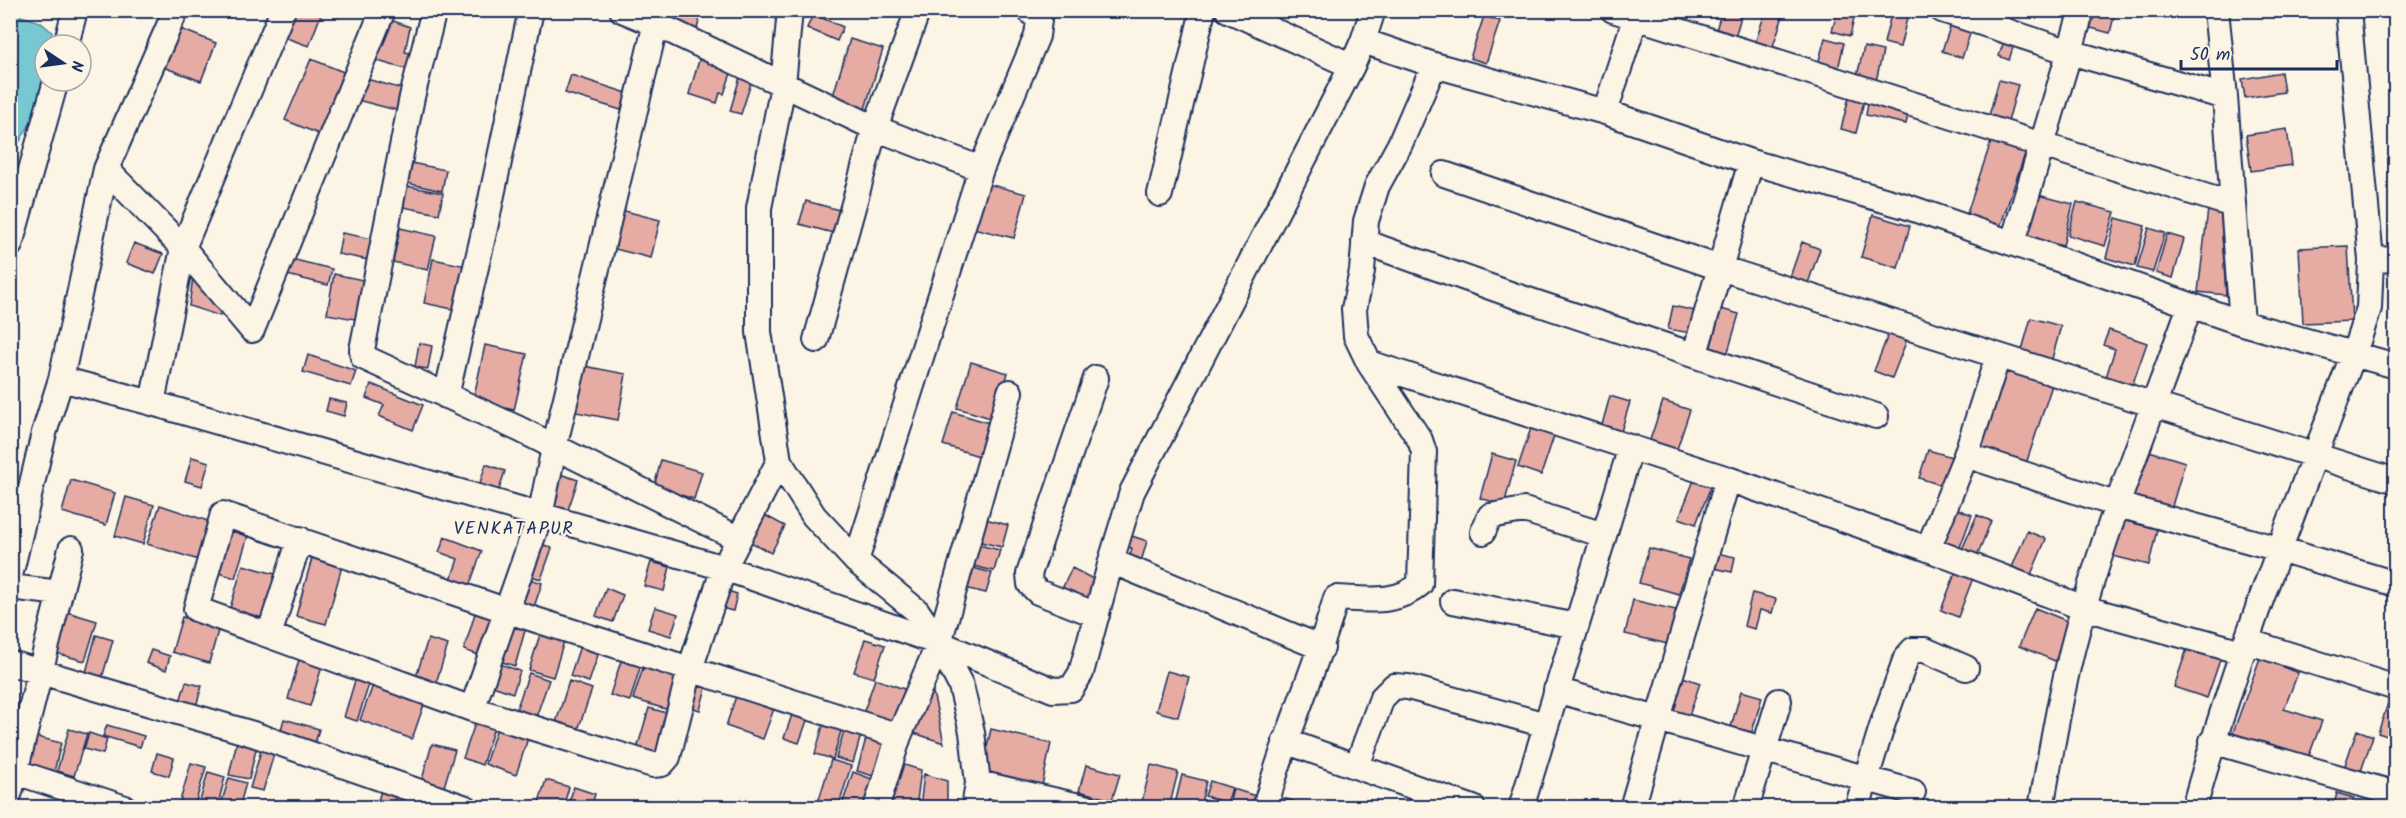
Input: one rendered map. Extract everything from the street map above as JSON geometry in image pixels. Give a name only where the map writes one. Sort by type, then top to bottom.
[{"type":"street","points":[[69,33],[75,10]]},
{"type":"street","points":[[10,576],[44,433],[61,379],[106,169],[176,10]]},
{"type":"street","points":[[152,403],[183,248],[283,10]]},
{"type":"street","points":[[106,169],[183,248],[252,330],[383,10]]},
{"type":"street","points":[[434,10],[412,97],[362,350],[363,357],[739,539]]},
{"type":"street","points":[[446,396],[485,228],[531,10]]},
{"type":"street","points":[[622,10],[658,17],[783,85],[875,128],[981,169]]},
{"type":"street","points":[[790,10],[783,85],[759,208],[759,332],[779,461],[814,516],[856,561],[917,611],[939,643],[961,686],[972,732],[978,783],[974,807]]},
{"type":"street","points":[[816,340],[875,128],[918,10]]},
{"type":"street","points":[[856,561],[981,169],[1037,36],[1039,21],[1029,10]]},
{"type":"street","points":[[1160,194],[1203,10]]},
{"type":"street","points":[[1228,10],[1352,66]]},
{"type":"street","points":[[61,379],[152,403],[724,568],[939,643],[1053,690],[1071,689],[1082,673],[1111,561],[1132,492],[1352,66],[1364,41],[1373,10]]},
{"type":"street","points":[[1613,10],[1638,14],[2233,205]]},
{"type":"street","points":[[1942,10],[2070,52],[2225,97]]},
{"type":"street","points":[[2013,242],[2082,10]]},
{"type":"street","points":[[2216,10],[2242,323]]},
{"type":"street","points":[[2194,807],[2212,741],[2244,646],[2369,308],[2371,260],[2348,10]]},
{"type":"street","points":[[1605,112],[1638,14]]},
{"type":"street","points":[[472,709],[540,516],[554,448],[658,17]]},
{"type":"street","points":[[1364,41],[1434,64],[1605,112],[1751,162],[1905,206],[2242,323],[2396,366]]},
{"type":"street","points":[[1265,807],[1285,741],[1322,648],[1336,598],[1392,599],[1410,593],[1420,584],[1424,453],[1420,440],[1369,363],[1356,336],[1354,309],[1362,271],[1366,221],[1377,186],[1404,135],[1434,64]]},
{"type":"street","points":[[10,245],[53,93]]},
{"type":"street","points":[[1695,354],[1751,162]]},
{"type":"street","points":[[1444,174],[1720,268],[2396,482]]},
{"type":"street","points":[[1364,242],[1876,416]]},
{"type":"street","points":[[2371,260],[2396,259]]},
{"type":"street","points":[[2041,807],[2056,726],[2084,608],[2190,306]]},
{"type":"street","points":[[1928,549],[1966,455],[1998,356]]},
{"type":"street","points":[[1369,363],[1728,478],[1928,549],[2084,608],[2244,646],[2396,688]]},
{"type":"street","points":[[1096,378],[1029,574],[1030,584],[1038,592],[1097,615]]},
{"type":"street","points":[[876,807],[899,736],[939,643],[1010,392]]},
{"type":"street","points":[[1521,807],[1631,447]]},
{"type":"street","points":[[1966,455],[2118,506],[2279,549],[2396,584]]},
{"type":"street","points":[[779,461],[724,568],[690,669],[668,757],[662,764],[653,765],[472,709],[196,609],[223,514],[505,610],[690,669],[899,736]]},
{"type":"street","points":[[1632,807],[1728,478]]},
{"type":"street","points":[[1482,532],[1491,516],[1524,510],[1604,535]]},
{"type":"street","points":[[269,635],[300,539]]},
{"type":"street","points":[[71,549],[42,673],[13,779],[124,807]]},
{"type":"street","points":[[1111,561],[1322,648]]},
{"type":"street","points":[[10,587],[60,593]]},
{"type":"street","points":[[1453,601],[1576,626]]},
{"type":"street","points":[[1857,807],[1897,678],[1906,658],[1913,650],[1925,650],[1966,668]]},
{"type":"street","points":[[10,663],[253,734],[466,807]]},
{"type":"street","points":[[1357,766],[1382,698],[1394,686],[1408,687],[1546,725]]},
{"type":"street","points":[[1556,690],[1913,792]]},
{"type":"street","points":[[1746,807],[1779,701]]},
{"type":"street","points":[[1285,741],[1473,807]]},
{"type":"street","points":[[2212,741],[2396,794]]},
{"type":"street","points":[[978,783],[1088,807]]},
{"type":"water","points":[[11,13],[40,22],[52,32],[33,33],[33,93],[42,93],[41,104],[11,157]]},
{"type":"building","points":[[287,10],[322,12],[309,46],[278,35]]},
{"type":"building","points":[[663,10],[702,10],[697,29],[660,20]]},
{"type":"building","points":[[1722,10],[1743,10],[1735,37],[1716,30]]},
{"type":"building","points":[[1766,10],[1785,10],[1772,49],[1755,43]]},
{"type":"building","points":[[1838,10],[1856,10],[1850,36],[1832,31]]},
{"type":"building","points":[[1892,10],[1909,10],[1900,47],[1884,43]]},
{"type":"building","points":[[1992,10],[2014,10],[2010,28],[1989,23]]},
{"type":"building","points":[[2091,10],[2115,12],[2110,33],[2087,27]]},
{"type":"building","points":[[813,14],[843,27],[837,41],[807,28]]},
{"type":"building","points":[[1484,16],[1500,21],[1486,63],[1470,58]]},
{"type":"building","points":[[385,18],[410,27],[405,52],[415,54],[409,70],[367,58]]},
{"type":"building","points":[[1952,21],[1972,28],[1962,58],[1942,51]]},
{"type":"building","points":[[178,28],[216,43],[201,81],[163,67]]},
{"type":"building","points":[[1825,38],[1844,43],[1838,69],[1818,64]]},
{"type":"building","points":[[850,39],[883,49],[865,109],[832,99]]},
{"type":"building","points":[[2004,41],[2014,44],[2009,60],[1999,56]]},
{"type":"building","points":[[1864,47],[1883,51],[1875,85],[1856,80]]},
{"type":"building","points":[[700,57],[733,67],[724,94],[720,93],[717,103],[689,94]]},
{"type":"building","points":[[311,59],[346,73],[321,135],[285,120]]},
{"type":"building","points":[[2281,72],[2284,92],[2245,98],[2242,79]]},
{"type":"building","points":[[571,75],[627,93],[621,110],[565,93]]},
{"type":"building","points":[[740,77],[752,80],[741,114],[730,111]]},
{"type":"building","points":[[363,78],[410,91],[404,112],[357,100]]},
{"type":"building","points":[[1999,80],[2018,85],[2007,125],[1988,119]]},
{"type":"building","points":[[1849,97],[1864,101],[1856,133],[1841,129]]},
{"type":"building","points":[[1869,97],[1910,106],[1906,124],[1866,115]]},
{"type":"building","points":[[2287,129],[2292,165],[2251,171],[2246,135]]},
{"type":"building","points":[[1993,136],[2027,148],[1999,230],[1965,219]]},
{"type":"building","points":[[411,163],[446,170],[442,191],[407,183]]},
{"type":"building","points":[[984,183],[1026,194],[1014,238],[973,228]]},
{"type":"building","points":[[406,186],[443,193],[439,214],[403,207]]},
{"type":"building","points":[[2034,194],[2073,204],[2063,246],[2024,236]]},
{"type":"building","points":[[806,201],[843,211],[837,234],[799,224]]},
{"type":"building","points":[[2209,201],[2220,201],[2226,295],[2198,292]]},
{"type":"building","points":[[2077,202],[2115,212],[2105,246],[2068,235]]},
{"type":"building","points":[[621,210],[660,220],[651,258],[611,248]]},
{"type":"building","points":[[1873,215],[1910,226],[1898,268],[1861,257]]},
{"type":"building","points":[[2116,218],[2145,226],[2135,266],[2106,258]]},
{"type":"building","points":[[400,228],[436,236],[428,270],[393,262]]},
{"type":"building","points":[[2149,228],[2165,233],[2153,272],[2137,268]]},
{"type":"building","points":[[342,233],[378,240],[374,261],[338,254]]},
{"type":"building","points":[[2167,234],[2184,239],[2173,278],[2156,273]]},
{"type":"building","points":[[1802,242],[1820,249],[1807,286],[1789,280]]},
{"type":"building","points":[[134,243],[163,254],[155,274],[126,263]]},
{"type":"building","points":[[2348,246],[2352,321],[2303,323],[2299,248]]},
{"type":"building","points":[[287,258],[332,269],[328,285],[283,274]]},
{"type":"building","points":[[433,259],[471,267],[462,311],[424,303]]},
{"type":"building","points":[[334,274],[368,281],[360,320],[327,314]]},
{"type":"building","points":[[193,277],[224,314],[220,316],[189,306]]},
{"type":"building","points":[[1673,306],[1695,311],[1690,333],[1668,329]]},
{"type":"building","points":[[1721,309],[1739,314],[1727,355],[1710,350]]},
{"type":"building","points":[[2031,318],[2061,326],[2050,366],[2020,357]]},
{"type":"building","points":[[1890,330],[1908,337],[1892,378],[1874,371]]},
{"type":"building","points":[[2109,330],[2147,343],[2132,386],[2106,377],[2115,349],[2103,345]]},
{"type":"building","points":[[419,343],[432,346],[428,369],[415,367]]},
{"type":"building","points":[[485,345],[527,354],[514,410],[473,401]]},
{"type":"building","points":[[308,355],[356,371],[351,386],[303,372]]},
{"type":"building","points":[[971,362],[1008,373],[994,419],[957,408]]},
{"type":"building","points":[[584,366],[626,374],[618,420],[576,412]]},
{"type":"building","points":[[2008,367],[2053,382],[2026,464],[1981,450]]},
{"type":"building","points":[[371,384],[423,405],[413,430],[379,416],[384,405],[366,398]]},
{"type":"building","points":[[1610,396],[1630,402],[1619,438],[1600,432]]},
{"type":"building","points":[[329,399],[347,403],[344,416],[326,411]]},
{"type":"building","points":[[1663,401],[1690,410],[1676,452],[1649,443]]},
{"type":"building","points":[[953,412],[989,423],[979,456],[943,445]]},
{"type":"building","points":[[1533,422],[1556,430],[1541,475],[1518,467]]},
{"type":"building","points":[[1928,450],[1959,459],[1950,488],[1919,478]]},
{"type":"building","points":[[2146,450],[2185,462],[2169,516],[2130,504]]},
{"type":"building","points":[[1492,454],[1516,461],[1504,505],[1480,498]]},
{"type":"building","points":[[192,457],[209,462],[202,486],[185,481]]},
{"type":"building","points":[[661,460],[702,472],[694,499],[654,487]]},
{"type":"building","points":[[486,464],[505,471],[496,499],[477,492]]},
{"type":"building","points":[[557,473],[578,480],[565,519],[544,512]]},
{"type":"building","points":[[1696,475],[1713,481],[1696,524],[1679,518]]},
{"type":"building","points":[[71,480],[115,493],[106,525],[62,512]]},
{"type":"building","points":[[126,497],[154,505],[143,544],[115,536]]},
{"type":"building","points":[[160,505],[214,523],[202,561],[147,544]]},
{"type":"building","points":[[1955,508],[1972,515],[1957,555],[1940,549]]},
{"type":"building","points":[[757,511],[785,526],[771,553],[743,538]]},
{"type":"building","points":[[1977,515],[1991,521],[1975,561],[1960,554]]},
{"type":"building","points":[[978,517],[1008,525],[1002,547],[972,540]]},
{"type":"building","points":[[2118,519],[2157,529],[2149,565],[2109,555]]},
{"type":"building","points":[[227,529],[248,536],[235,578],[213,571]]},
{"type":"building","points":[[2027,531],[2046,539],[2027,584],[2008,577]]},
{"type":"building","points":[[1123,533],[1147,541],[1139,569],[1127,566],[1132,548],[1120,545]]},
{"type":"building","points":[[445,537],[482,551],[467,592],[449,585],[458,559],[439,552]]},
{"type":"building","points":[[536,542],[552,548],[541,579],[525,574]]},
{"type":"building","points":[[970,543],[1000,550],[994,571],[965,564]]},
{"type":"building","points":[[1649,548],[1689,559],[1679,594],[1639,583]]},
{"type":"building","points":[[1712,552],[1735,557],[1732,572],[1709,567]]},
{"type":"building","points":[[312,558],[342,566],[326,624],[296,616]]},
{"type":"building","points":[[651,562],[670,567],[664,591],[644,586]]},
{"type":"building","points":[[243,565],[282,576],[269,620],[230,608]]},
{"type":"building","points":[[962,565],[992,573],[986,593],[956,586]]},
{"type":"building","points":[[1072,568],[1097,581],[1087,602],[1062,589]]},
{"type":"building","points":[[1956,571],[1973,578],[1958,617],[1941,610]]},
{"type":"building","points":[[524,577],[542,583],[533,610],[516,604]]},
{"type":"building","points":[[606,588],[623,595],[613,622],[596,616]]},
{"type":"building","points":[[725,590],[737,594],[733,611],[721,608]]},
{"type":"building","points":[[1752,593],[1776,599],[1772,613],[1760,610],[1755,629],[1744,626]]},
{"type":"building","points":[[1633,600],[1676,610],[1668,644],[1625,634]]},
{"type":"building","points":[[655,607],[678,614],[671,636],[648,629]]},
{"type":"building","points":[[2035,608],[2072,623],[2055,661],[2019,646]]},
{"type":"building","points":[[476,610],[495,616],[482,656],[464,650]]},
{"type":"building","points":[[67,612],[97,621],[85,661],[55,653]]},
{"type":"building","points":[[182,617],[219,627],[209,663],[172,652]]},
{"type":"building","points":[[507,621],[526,627],[515,666],[496,660]]},
{"type":"building","points":[[541,631],[565,638],[553,677],[529,670]]},
{"type":"building","points":[[96,635],[113,640],[100,685],[84,680]]},
{"type":"building","points":[[428,639],[448,645],[435,686],[415,680]]},
{"type":"building","points":[[865,639],[885,645],[874,678],[854,672]]},
{"type":"building","points":[[581,643],[600,649],[589,682],[570,676]]},
{"type":"building","points":[[2188,646],[2221,657],[2207,698],[2174,687]]},
{"type":"building","points":[[151,650],[170,656],[166,670],[146,663]]},
{"type":"building","points":[[623,655],[642,661],[630,701],[610,695]]},
{"type":"building","points":[[300,656],[323,663],[310,706],[288,699]]},
{"type":"building","points":[[2260,658],[2298,673],[2284,709],[2322,721],[2307,761],[2231,738]]},
{"type":"building","points":[[494,662],[520,671],[513,693],[487,684]]},
{"type":"building","points":[[645,662],[681,673],[669,710],[633,699]]},
{"type":"building","points":[[1167,671],[1189,677],[1178,717],[1156,711]]},
{"type":"building","points":[[529,673],[549,680],[535,720],[515,713]]},
{"type":"building","points":[[357,674],[371,678],[357,721],[344,717]]},
{"type":"building","points":[[1680,676],[1700,683],[1689,716],[1669,709]]},
{"type":"building","points":[[695,677],[708,680],[700,710],[687,706]]},
{"type":"building","points":[[875,679],[910,691],[897,729],[862,717]]},
{"type":"building","points":[[375,680],[426,699],[412,739],[360,720]]},
{"type":"building","points":[[569,681],[592,689],[577,733],[555,726]]},
{"type":"building","points":[[186,682],[202,686],[194,713],[178,708]]},
{"type":"building","points":[[924,688],[933,692],[944,743],[908,731]]},
{"type":"building","points":[[738,690],[776,703],[763,739],[726,726]]},
{"type":"building","points":[[1741,691],[1762,697],[1752,732],[1731,727]]},
{"type":"building","points":[[2392,691],[2396,692],[2396,739],[2378,733]]},
{"type":"building","points":[[649,708],[670,714],[658,756],[637,749]]},
{"type":"building","points":[[794,709],[809,715],[799,743],[784,738]]},
{"type":"building","points":[[477,718],[495,724],[482,765],[463,758]]},
{"type":"building","points":[[825,718],[843,724],[833,759],[815,754]]},
{"type":"building","points":[[284,719],[319,729],[314,747],[279,737]]},
{"type":"building","points":[[846,724],[863,728],[853,763],[836,758]]},
{"type":"building","points":[[107,725],[144,736],[140,747],[103,736]]},
{"type":"building","points":[[498,725],[529,735],[516,775],[485,764]]},
{"type":"building","points":[[69,729],[87,734],[74,776],[57,771]]},
{"type":"building","points":[[991,729],[1051,743],[1042,786],[981,773]]},
{"type":"building","points":[[2357,730],[2373,736],[2359,777],[2343,771]]},
{"type":"building","points":[[89,733],[107,739],[103,754],[84,749]]},
{"type":"building","points":[[867,735],[894,743],[883,779],[857,771]]},
{"type":"building","points":[[33,736],[61,743],[54,772],[26,766]]},
{"type":"building","points":[[238,737],[258,741],[249,779],[229,775]]},
{"type":"building","points":[[263,744],[276,747],[263,791],[250,788]]},
{"type":"building","points":[[432,744],[455,750],[443,790],[421,783]]},
{"type":"building","points":[[157,753],[174,758],[169,776],[152,771]]},
{"type":"building","points":[[831,760],[851,766],[838,808],[821,808],[817,806]]},
{"type":"building","points":[[191,763],[206,767],[194,808],[178,808]]},
{"type":"building","points":[[898,763],[921,770],[916,808],[885,808]]},
{"type":"building","points":[[1086,765],[1120,774],[1112,800],[1079,791]]},
{"type":"building","points":[[1151,765],[1178,772],[1169,808],[1141,806]]},
{"type":"building","points":[[208,772],[225,777],[217,808],[198,808]]},
{"type":"building","points":[[853,772],[880,782],[871,808],[841,808]]},
{"type":"building","points":[[924,774],[947,781],[947,808],[920,808]]},
{"type":"building","points":[[1182,775],[1206,781],[1200,808],[1174,808]]},
{"type":"building","points":[[229,778],[246,783],[239,808],[220,808]]},
{"type":"building","points":[[546,780],[569,787],[563,808],[537,808]]},
{"type":"building","points":[[1210,781],[1232,788],[1227,803],[1205,796]]},
{"type":"building","points":[[382,787],[397,791],[392,808],[376,808]]},
{"type":"building","points":[[574,787],[595,794],[591,808],[567,808]]},
{"type":"building","points":[[1233,789],[1256,796],[1253,808],[1228,808]]},
{"type":"building","points":[[2337,793],[2354,798],[2351,808],[2333,808]]},
{"type":"building","points":[[1273,795],[1296,802],[1295,808],[1269,808]]},
{"type":"building","points":[[1408,797],[1439,808],[1406,808]]},
{"type":"building","points":[[62,798],[82,804],[81,808],[59,808]]},
{"type":"district","name":"VENKATAPUR","points":[[514,528]]}]
